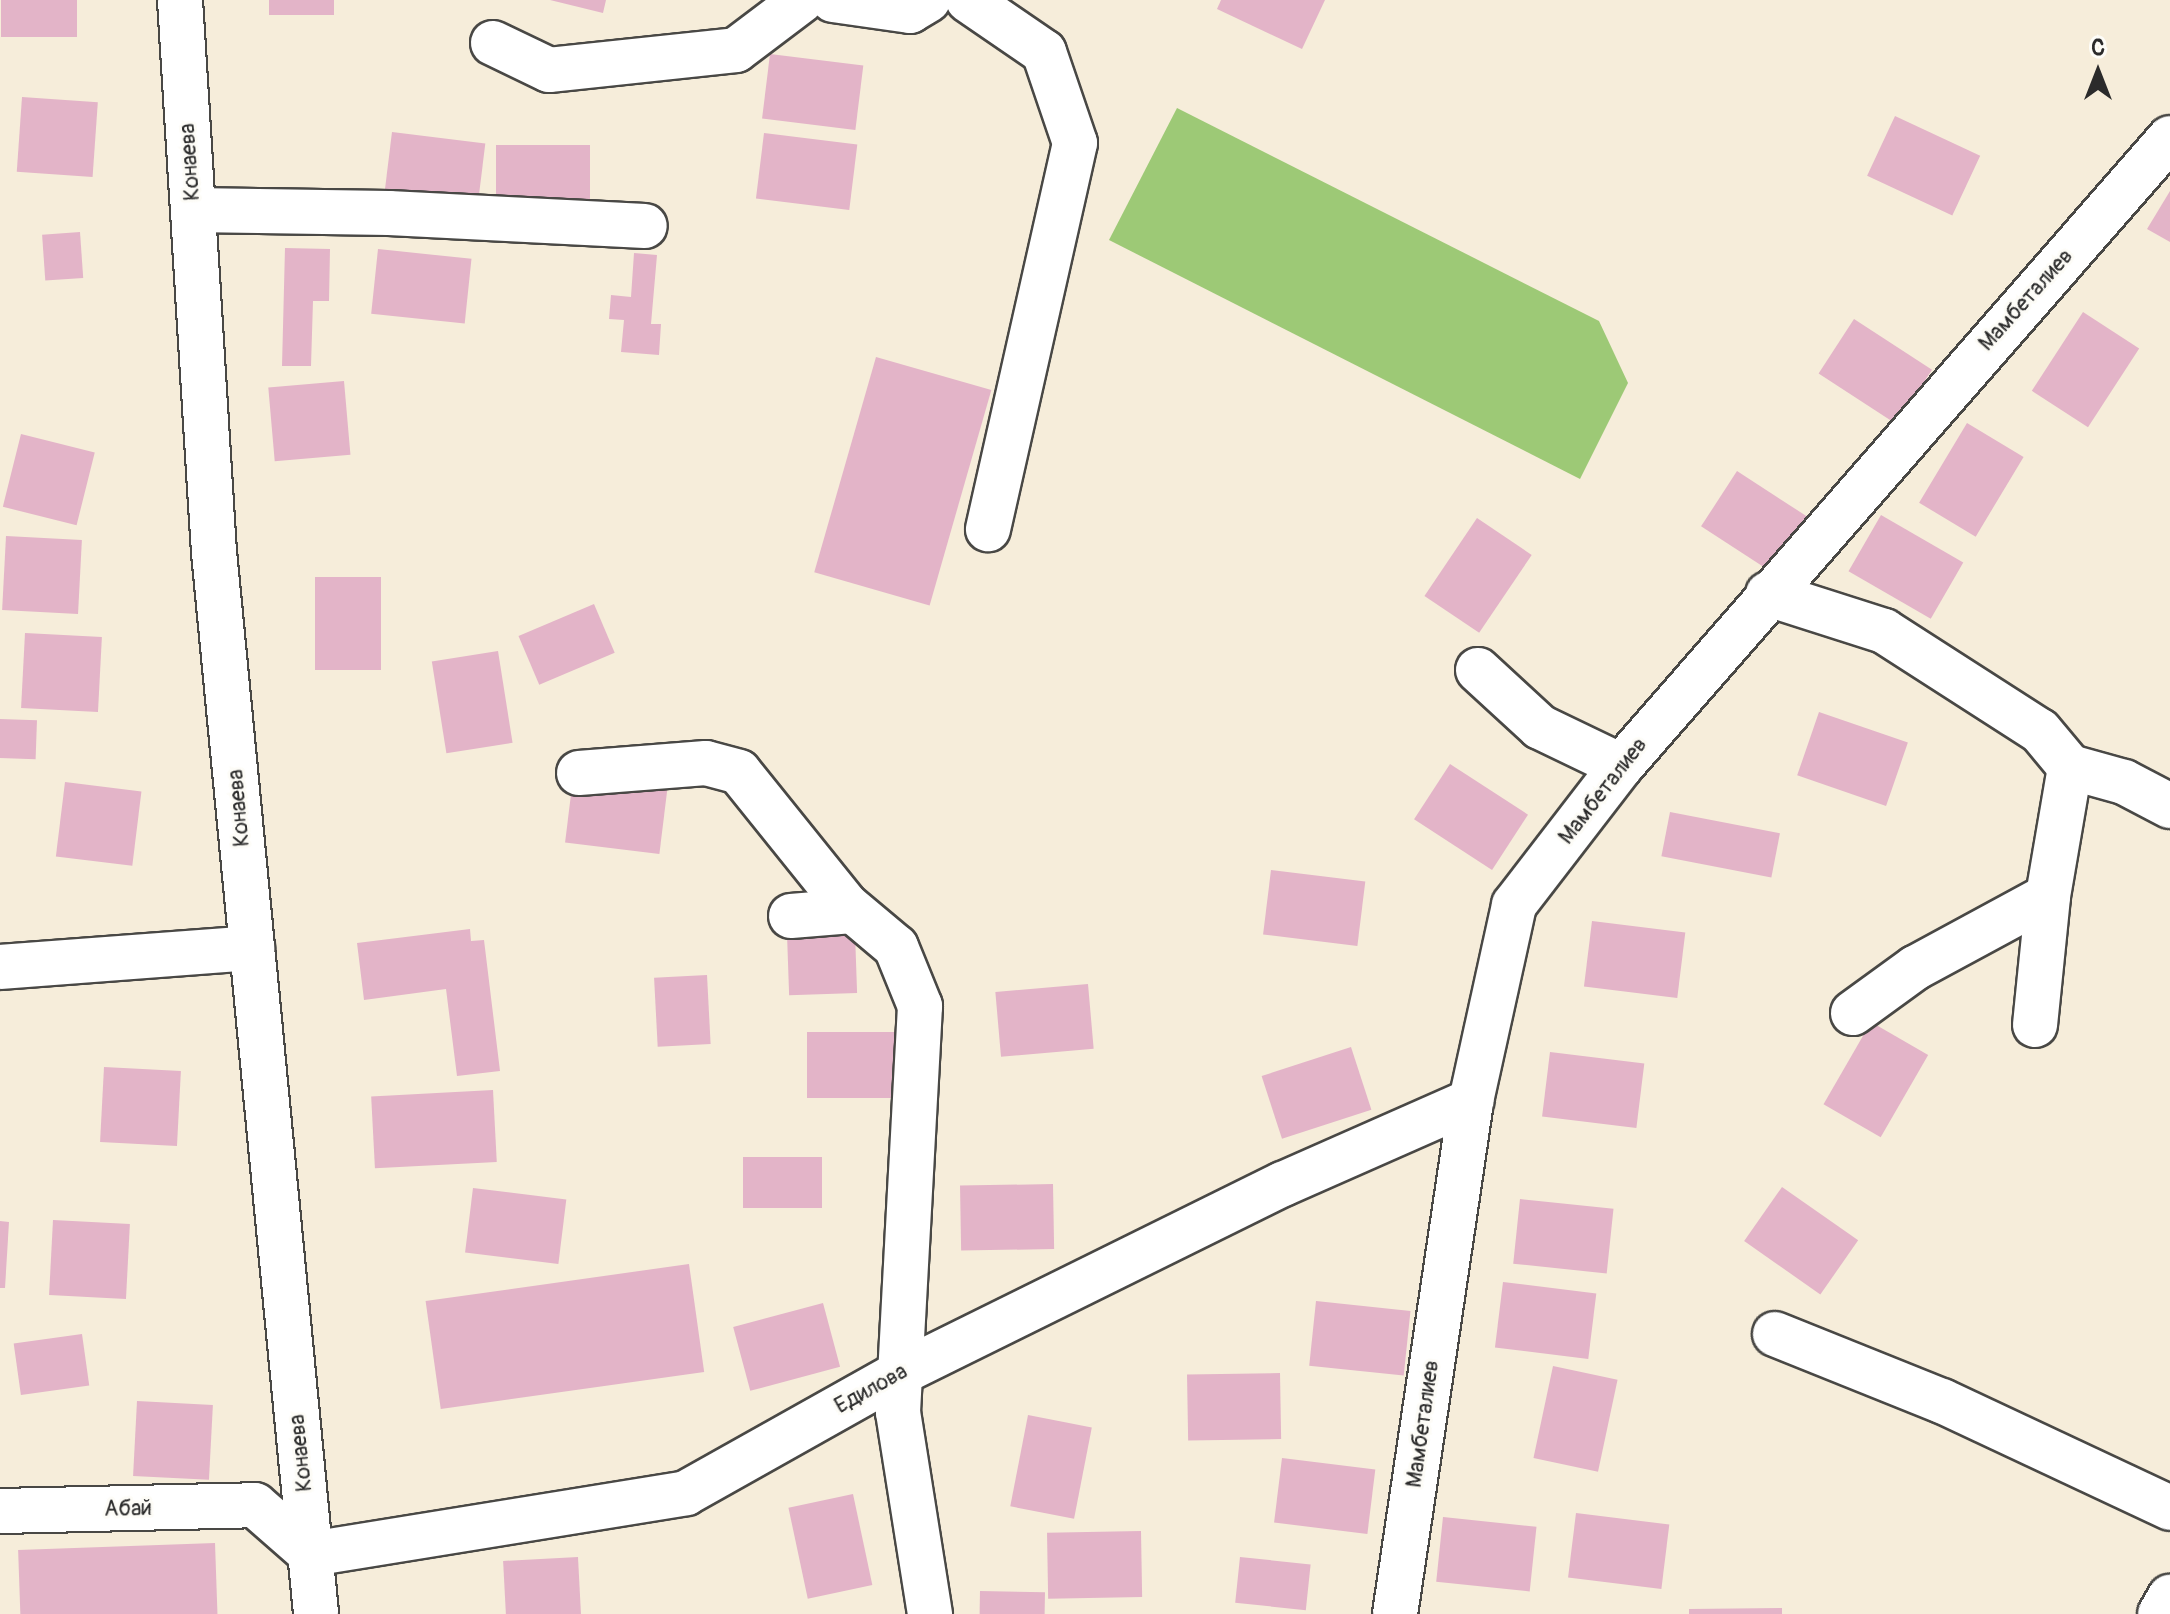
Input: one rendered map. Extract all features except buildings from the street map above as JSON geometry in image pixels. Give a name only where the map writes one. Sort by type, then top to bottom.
[{"type":"street","name":"Конаева","points":[[180,0],[214,552],[316,1614]]},
{"type":"street","points":[[493,43],[549,70],[736,50],[802,0]]},
{"type":"street","points":[[833,0],[910,11],[928,0]]},
{"type":"street","points":[[968,0],[1044,52],[1075,143],[988,529]]},
{"type":"street","name":"Мамбеталиев","points":[[1395,1614],[1471,1101],[1514,905],[1621,766],[1768,594],[2170,138]]},
{"type":"street","points":[[193,210],[389,213],[645,226]]},
{"type":"street","points":[[1768,594],[1884,631],[2040,731],[2070,767],[2124,782],[2170,806]]},
{"type":"street","points":[[1478,670],[1540,727],[1621,766]]},
{"type":"street","points":[[579,773],[706,763],[739,772],[852,911],[896,947],[920,1006],[898,1412],[930,1614]]},
{"type":"street","points":[[2035,1025],[2048,896],[2070,767]]},
{"type":"street","points":[[1853,1013],[1915,968],[2048,896]]},
{"type":"street","points":[[791,916],[852,911]]},
{"type":"street","points":[[0,967],[252,948]]},
{"type":"street","name":"Едилова","points":[[311,1554],[686,1493],[902,1372],[1283,1184],[1471,1101]]},
{"type":"street","points":[[1775,1334],[1942,1401],[2170,1508]]},
{"type":"street","name":"Абай","points":[[0,1511],[255,1505],[311,1554]]},
{"type":"street","points":[[2160,1614],[2170,1597]]},
{"type":"green space","points":[[1177,108],[1599,321],[1628,383],[1580,479],[1109,240]]}]
